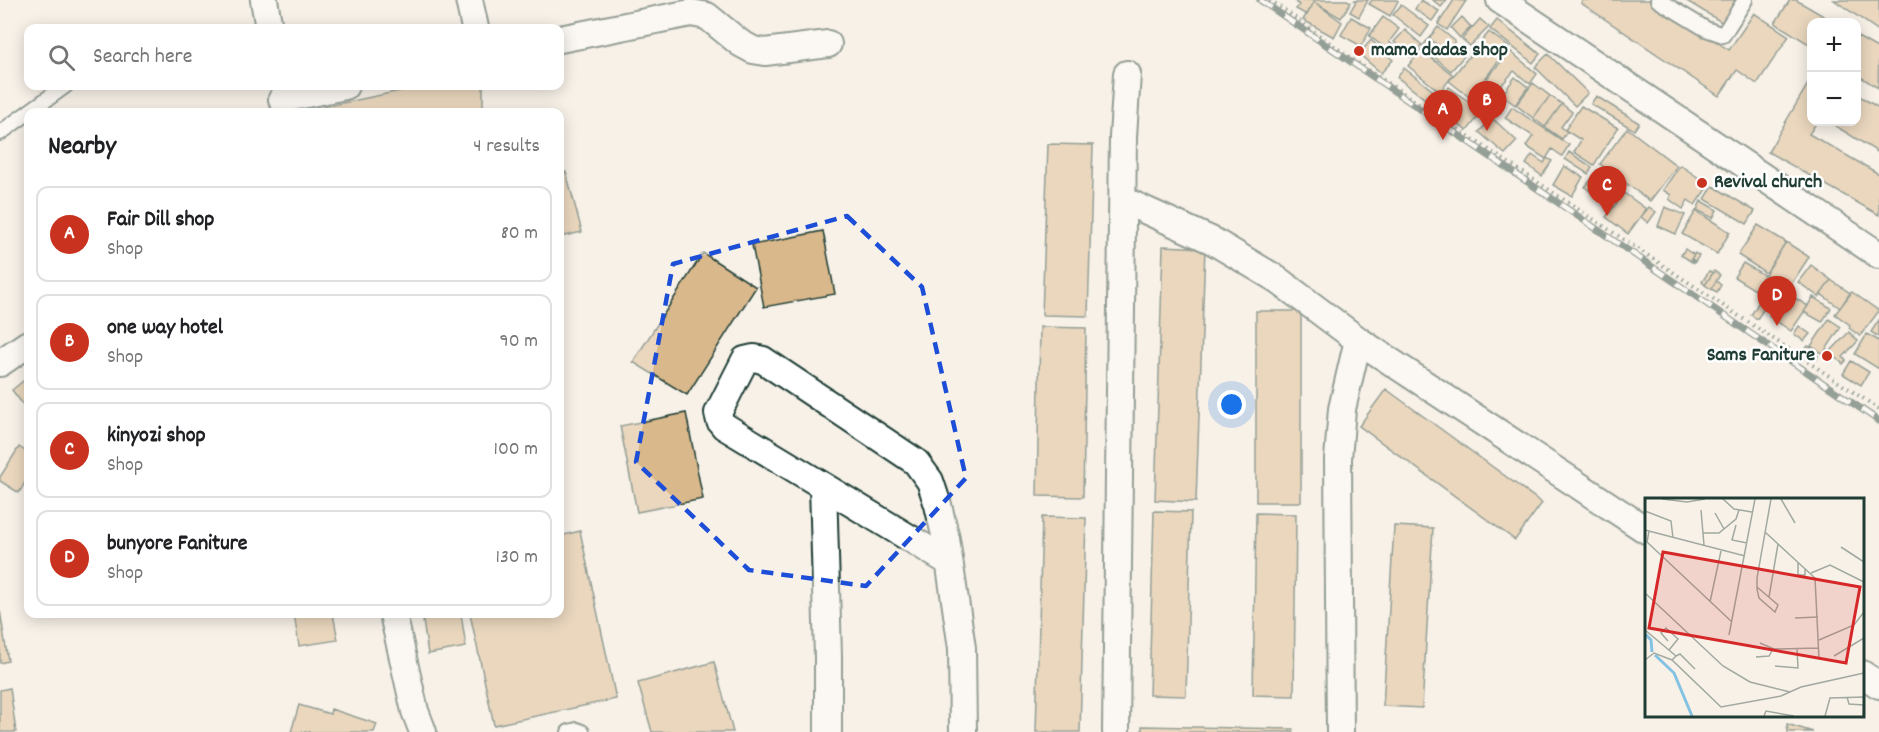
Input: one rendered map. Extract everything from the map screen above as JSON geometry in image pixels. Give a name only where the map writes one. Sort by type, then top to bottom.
[{"type":"street","points":[[264,0],[268,24]]},
{"type":"street","points":[[469,0],[474,24]]},
{"type":"street","points":[[1500,0],[1879,255]]},
{"type":"street","points":[[564,38],[691,12],[700,7],[707,16],[740,43],[753,50],[765,52],[828,44]]},
{"type":"street","points":[[1116,732],[1123,137],[1127,74]]},
{"type":"street","points":[[282,99],[326,90]]},
{"type":"street","points":[[1123,200],[1213,241],[1275,278],[1358,340],[1645,529]]},
{"type":"street","points":[[1340,732],[1338,459],[1342,409],[1358,340]]},
{"type":"street","points":[[0,363],[24,347]]},
{"type":"street","points":[[949,562],[724,426],[718,412],[745,360],[763,360],[916,462],[930,482],[938,505],[949,562],[962,648],[963,732]]},
{"type":"street","points":[[823,486],[828,732]]},
{"type":"street","points":[[394,618],[415,711],[423,732]]},
{"type":"street","points":[[1864,675],[1879,685]]},
{"type":"lane","points":[[1658,0],[1706,29],[1723,35],[1745,0]]},
{"type":"lane","points":[[35,108],[59,90]]},
{"type":"lane","points":[[0,133],[24,116]]},
{"type":"lane","points":[[569,732],[577,730],[582,732]]},
{"type":"path","points":[[1270,0],[1358,63],[1879,409]]},
{"type":"highlighted area","points":[[847,216],[922,287],[966,478],[866,586],[749,570],[636,462],[673,264]]},
{"type":"building","points":[[1298,0],[1347,0],[1351,2],[1341,18],[1314,2],[1307,15],[1296,9],[1299,5],[1296,3]]},
{"type":"building","points":[[1354,0],[1368,0],[1359,17],[1350,12],[1356,1]]},
{"type":"building","points":[[1372,0],[1398,1],[1390,16],[1369,4]]},
{"type":"building","points":[[1421,0],[1439,11],[1432,21],[1415,9]]},
{"type":"building","points":[[1433,0],[1447,0],[1441,7]]},
{"type":"building","points":[[1454,0],[1466,1],[1447,30],[1438,24]]},
{"type":"building","points":[[1583,0],[1654,0],[1729,50],[1754,13],[1789,36],[1757,84],[1737,70],[1719,96],[1581,3]]},
{"type":"building","points":[[1685,0],[1737,0],[1723,23]]},
{"type":"building","points":[[1790,0],[1796,0],[1827,18],[1807,18],[1807,43],[1775,23]]},
{"type":"building","points":[[1834,0],[1879,0],[1879,31]]},
{"type":"building","points":[[1314,2],[1342,22],[1334,37],[1303,20]]},
{"type":"building","points":[[1401,5],[1429,26],[1421,37],[1393,15]]},
{"type":"building","points":[[1351,17],[1371,28],[1361,46],[1341,35]]},
{"type":"building","points":[[1383,17],[1399,29],[1389,42],[1399,50],[1395,55],[1369,36]]},
{"type":"building","points":[[1462,17],[1471,27],[1460,38],[1451,28]]},
{"type":"building","points":[[1480,19],[1489,27],[1470,46],[1462,39]]},
{"type":"building","points":[[1497,20],[1540,54],[1533,63],[1490,29]]},
{"type":"building","points":[[1438,27],[1455,41],[1446,52],[1429,38]]},
{"type":"building","points":[[1405,30],[1422,45],[1411,57],[1394,42]]},
{"type":"building","points":[[1489,32],[1509,47],[1484,80],[1501,93],[1487,111],[1449,81]]},
{"type":"building","points":[[1429,38],[1446,52],[1451,45],[1464,56],[1451,71],[1422,47]]},
{"type":"building","points":[[1861,39],[1879,49],[1878,88],[1861,77]]},
{"type":"building","points":[[1371,40],[1393,60],[1381,73],[1359,54]]},
{"type":"building","points":[[1421,50],[1453,75],[1440,92],[1408,66]]},
{"type":"building","points":[[1510,51],[1537,74],[1530,84],[1514,71],[1499,88],[1487,78]]},
{"type":"building","points":[[1548,54],[1588,93],[1575,106],[1535,67]]},
{"type":"building","points":[[1404,68],[1441,97],[1434,106],[1397,77]]},
{"type":"building","points":[[1515,77],[1528,87],[1515,105],[1502,95]]},
{"type":"building","points":[[1533,83],[1550,96],[1533,118],[1516,105]]},
{"type":"building","points":[[1807,86],[1807,126],[1814,126],[1809,134],[1879,174],[1879,215],[1768,152]]},
{"type":"building","points":[[1449,87],[1482,112],[1467,131],[1434,106]]},
{"type":"building","points":[[405,90],[483,90],[483,108],[323,107]]},
{"type":"building","points":[[1550,96],[1562,104],[1545,127],[1533,118]]},
{"type":"building","points":[[1596,96],[1639,123],[1634,130],[1591,104]]},
{"type":"building","points":[[1861,97],[1879,108],[1879,153],[1835,126],[1861,126]]},
{"type":"building","points":[[1562,104],[1572,112],[1561,127],[1567,132],[1562,139],[1545,127]]},
{"type":"building","points":[[1581,106],[1618,128],[1594,165],[1574,152],[1581,140],[1565,130]]},
{"type":"building","points":[[1512,107],[1569,145],[1562,156],[1552,149],[1546,159],[1526,146],[1533,136],[1505,118]]},
{"type":"building","points":[[1492,118],[1517,141],[1505,154],[1479,132]]},
{"type":"building","points":[[1627,128],[1677,166],[1650,201],[1600,164]]},
{"type":"building","points":[[1048,144],[1093,145],[1088,316],[1042,315]]},
{"type":"building","points":[[1569,152],[1592,167],[1588,174],[1565,159]]},
{"type":"building","points":[[1532,155],[1544,163],[1547,158],[1552,161],[1542,176],[1526,164]]},
{"type":"building","points":[[1680,165],[1709,185],[1695,205],[1688,200],[1683,209],[1669,199],[1671,195],[1663,190]]},
{"type":"building","points":[[1564,166],[1583,177],[1572,196],[1553,185]]},
{"type":"building","points":[[1599,170],[1616,184],[1602,201],[1585,187]]},
{"type":"building","points":[[564,172],[566,172],[582,232],[564,236]]},
{"type":"building","points":[[1713,186],[1755,211],[1747,224],[1705,199]]},
{"type":"building","points":[[1624,193],[1646,209],[1628,234],[1606,217]]},
{"type":"building","points":[[1701,201],[1717,210],[1713,218],[1697,210]]},
{"type":"building","points":[[1649,207],[1656,212],[1648,223],[1641,217]]},
{"type":"building","points":[[1665,207],[1685,215],[1676,234],[1658,226]]},
{"type":"building","points":[[1696,211],[1730,232],[1717,254],[1682,234]]},
{"type":"building","points":[[1758,225],[1786,242],[1766,273],[1738,255]]},
{"type":"building","points":[[823,231],[835,294],[764,307],[752,245]]},
{"type":"building","points":[[1786,242],[1809,257],[1788,289],[1765,275]]},
{"type":"building","points":[[1163,246],[1205,248],[1196,502],[1155,500]]},
{"type":"building","points":[[1685,249],[1694,255],[1692,262],[1681,255]]},
{"type":"building","points":[[703,253],[756,287],[687,395],[633,362]]},
{"type":"building","points":[[1695,253],[1699,256],[1694,263],[1691,259]]},
{"type":"building","points":[[1743,263],[1764,275],[1755,290],[1734,277]]},
{"type":"building","points":[[1811,265],[1831,280],[1819,297],[1798,282]]},
{"type":"building","points":[[1709,271],[1713,273],[1705,285],[1702,282]]},
{"type":"building","points":[[1714,271],[1720,275],[1711,289],[1705,285]]},
{"type":"building","points":[[1831,280],[1850,293],[1840,308],[1821,294]]},
{"type":"building","points":[[1716,281],[1721,285],[1717,292],[1711,289]]},
{"type":"building","points":[[1782,290],[1808,306],[1791,331],[1769,316]]},
{"type":"building","points":[[1852,292],[1879,311],[1860,336],[1835,314]]},
{"type":"building","points":[[1813,297],[1831,308],[1822,322],[1804,312]]},
{"type":"building","points":[[1760,300],[1767,304],[1757,319],[1751,315]]},
{"type":"building","points":[[1256,311],[1301,311],[1301,502],[1256,502]]},
{"type":"building","points":[[1829,319],[1841,327],[1823,354],[1811,346]]},
{"type":"building","points":[[1879,320],[1879,337],[1871,332]]},
{"type":"building","points":[[1799,326],[1810,334],[1804,341],[1794,334]]},
{"type":"building","points":[[1040,327],[1086,328],[1083,497],[1037,496]]},
{"type":"building","points":[[1849,332],[1858,341],[1843,357],[1846,361],[1843,364],[1830,352]]},
{"type":"building","points":[[1867,334],[1879,341],[1879,369],[1855,354]]},
{"type":"building","points":[[1808,346],[1812,348],[1810,351],[1818,356],[1817,359],[1804,351]]},
{"type":"building","points":[[1851,361],[1869,372],[1861,385],[1843,374]]},
{"type":"building","points":[[24,380],[24,406],[12,390]]},
{"type":"building","points":[[1386,389],[1542,503],[1515,540],[1359,426]]},
{"type":"building","points":[[686,413],[703,499],[637,512],[620,426]]},
{"type":"building","points":[[19,447],[24,450],[24,484],[19,493],[0,481],[0,477]]},
{"type":"building","points":[[1154,511],[1191,512],[1186,696],[1149,695]]},
{"type":"building","points":[[1256,513],[1296,514],[1294,696],[1253,695]]},
{"type":"building","points":[[1042,517],[1086,518],[1080,732],[1036,732]]},
{"type":"building","points":[[1394,526],[1433,528],[1422,708],[1383,706]]},
{"type":"building","points":[[580,531],[616,699],[494,725],[471,618],[564,618],[564,535]]},
{"type":"building","points":[[0,610],[8,661],[0,663]]},
{"type":"building","points":[[295,618],[334,618],[338,640],[299,646]]},
{"type":"building","points":[[423,618],[462,618],[466,647],[428,654]]},
{"type":"building","points":[[714,662],[733,732],[652,732],[638,683]]},
{"type":"building","points":[[10,688],[16,732],[0,732],[0,690]]},
{"type":"building","points":[[299,705],[330,714],[331,709],[377,724],[374,732],[291,732]]},
{"type":"building","points":[[1787,724],[1813,732],[1788,732]]},
{"type":"building","points":[[1142,726],[1293,729],[1293,732],[1142,732]]},
{"type":"railway","points":[[1260,0],[1879,421]]},
{"type":"place","name":"mama dadas shop","points":[[1359,51]]},
{"type":"place","name":"one way hotel","points":[[1487,131]]},
{"type":"place","name":"Fair Dill shop","points":[[1443,140]]},
{"type":"place","name":"Revival church","points":[[1702,183]]},
{"type":"place","name":"kinyozi shop","points":[[1607,216]]},
{"type":"place","name":"bunyore Faniture","points":[[1777,326]]},
{"type":"place","name":"Sams Faniture","points":[[1827,356]]}]
